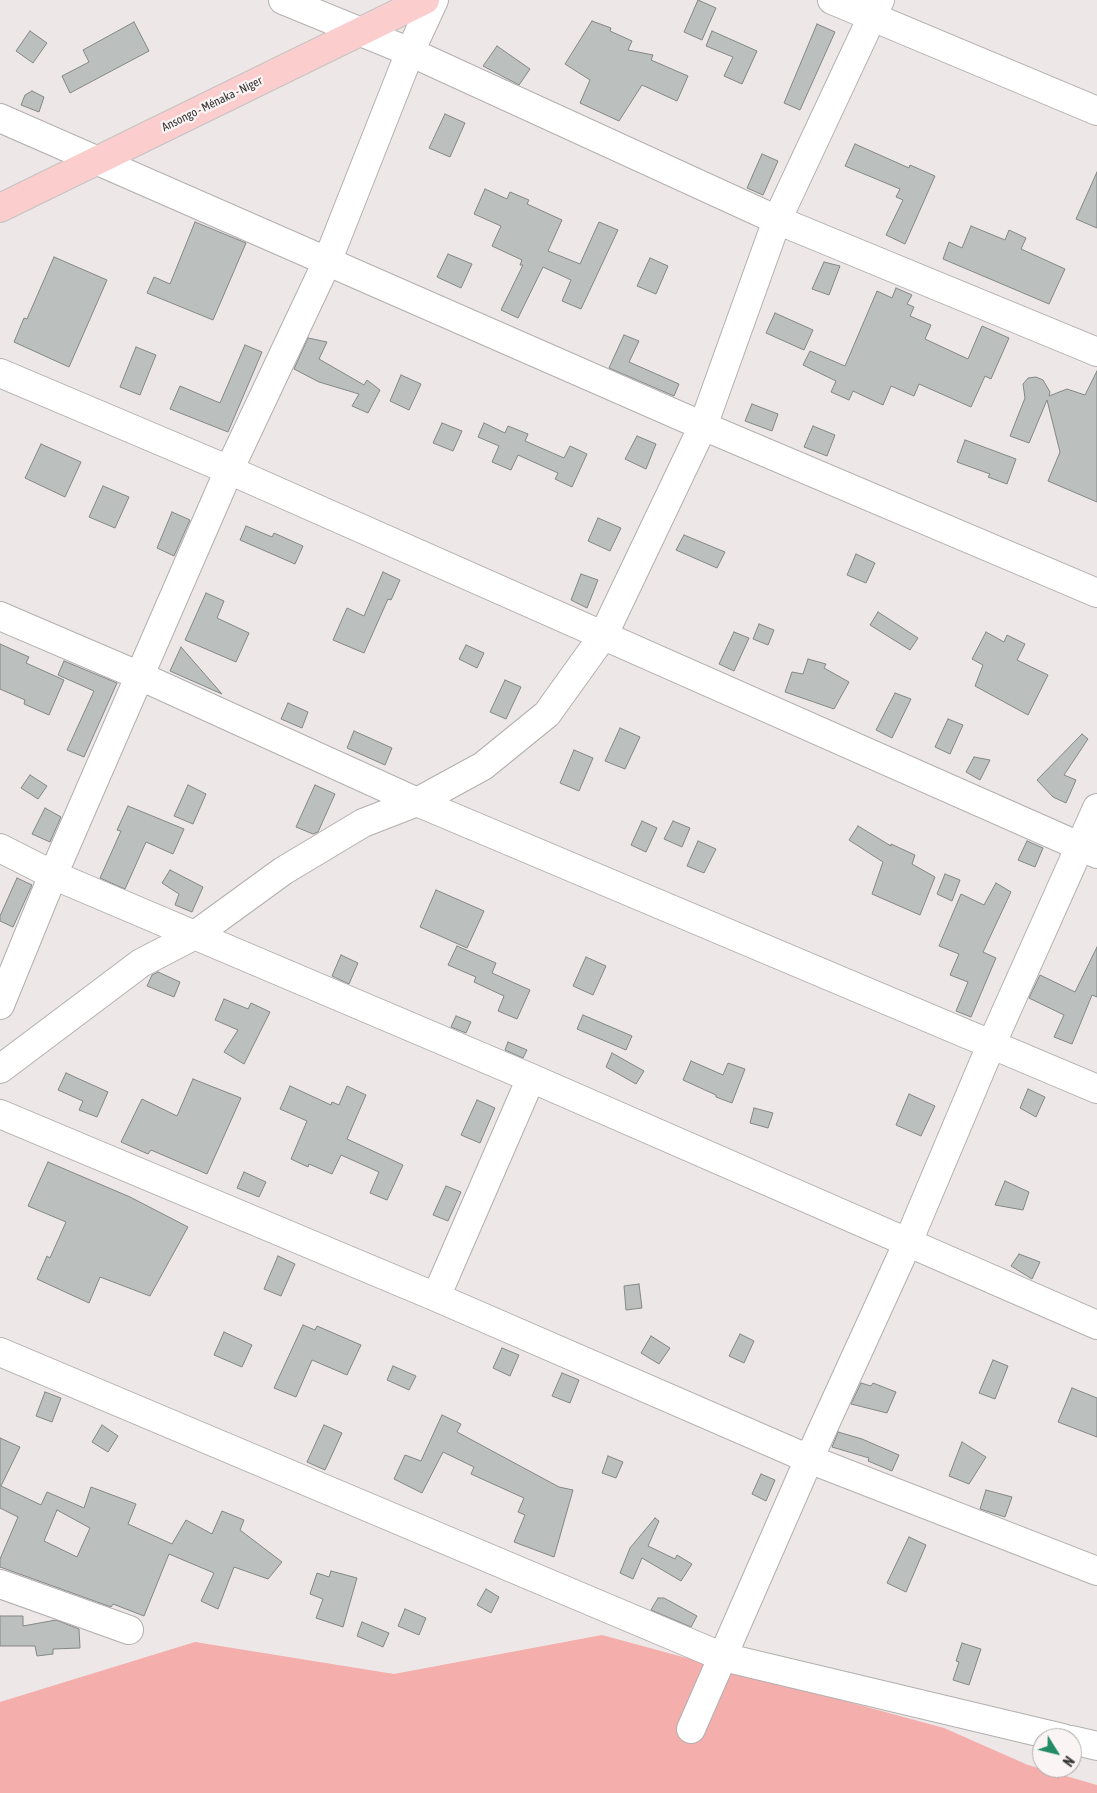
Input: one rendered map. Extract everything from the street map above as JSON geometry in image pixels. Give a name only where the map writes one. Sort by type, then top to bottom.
[{"type":"main road","name":"Ansongo - Ménaka - Niger","points":[[0,208],[425,0]]},
{"type":"street","points":[[283,0],[410,52],[777,220],[1097,352]]},
{"type":"street","points":[[0,1005],[53,876],[229,470],[327,262],[410,52],[434,0]]},
{"type":"street","points":[[832,0],[876,9],[1097,111]]},
{"type":"street","points":[[0,1069],[141,963],[195,935],[283,871],[347,832],[363,823],[417,802],[483,766],[547,714],[603,636],[703,426],[777,220],[876,9]]},
{"type":"street","points":[[0,118],[703,426],[1097,593]]},
{"type":"street","points":[[0,373],[229,470],[1088,850]]},
{"type":"street","points":[[0,616],[140,676],[417,802],[1097,1090]]},
{"type":"street","points":[[691,1729],[908,1242],[992,1044],[1088,850],[1097,808]]},
{"type":"street","points":[[0,848],[53,876],[531,1078],[1097,1325]]},
{"type":"street","points":[[436,1297],[531,1078]]},
{"type":"street","points":[[0,1114],[436,1297],[810,1459],[1097,1571]]},
{"type":"street","points":[[0,1352],[723,1658],[1032,1731]]},
{"type":"street","points":[[0,1584],[129,1630]]},
{"type":"street","points":[[1082,1742],[1097,1746]]},
{"type":"shaded area","points":[[602,1635],[944,1728],[1032,1766],[1032,1778],[1073,1778],[1097,1785],[1097,1793],[0,1793],[0,1702],[195,1642],[394,1674]]},
{"type":"building","points":[[698,0],[716,8],[702,40],[684,32]]},
{"type":"building","points":[[592,21],[611,28],[610,31],[632,41],[628,50],[653,55],[651,60],[688,76],[677,101],[642,85],[619,121],[580,103],[590,80],[565,64]]},
{"type":"building","points":[[134,22],[149,51],[70,93],[62,76],[89,62],[83,50]]},
{"type":"building","points":[[817,24],[835,32],[800,110],[784,103]]},
{"type":"building","points":[[30,31],[47,43],[33,63],[16,51]]},
{"type":"building","points":[[712,31],[757,51],[742,84],[724,76],[733,57],[706,46]]},
{"type":"building","points":[[497,46],[530,69],[519,85],[483,66]]},
{"type":"building","points":[[32,91],[44,97],[39,112],[21,105],[25,95]]},
{"type":"building","points":[[445,114],[465,123],[450,157],[429,148]]},
{"type":"building","points":[[855,144],[909,168],[910,165],[935,176],[905,244],[886,235],[903,200],[896,197],[900,189],[845,166]]},
{"type":"building","points":[[762,154],[778,161],[763,195],[747,188]]},
{"type":"building","points":[[1097,172],[1097,228],[1076,219]]},
{"type":"building","points":[[485,189],[507,199],[510,192],[529,200],[527,204],[562,220],[548,251],[580,264],[599,222],[618,230],[581,309],[562,301],[571,280],[543,267],[518,318],[501,310],[523,265],[520,265],[522,260],[492,246],[501,226],[474,214]]},
{"type":"building","points":[[195,222],[246,243],[213,320],[147,293],[154,277],[170,284]]},
{"type":"building","points":[[971,226],[1005,240],[1009,230],[1026,238],[1021,249],[1065,269],[1049,304],[943,259],[949,242],[962,248]]},
{"type":"building","points":[[448,254],[472,264],[461,288],[437,277]]},
{"type":"building","points":[[54,257],[107,280],[69,367],[14,342],[24,318],[27,319]]},
{"type":"building","points":[[650,258],[668,266],[656,294],[637,286]]},
{"type":"building","points":[[824,262],[840,266],[829,295],[812,289]]},
{"type":"building","points":[[896,288],[912,295],[907,304],[914,307],[910,316],[931,325],[925,339],[968,359],[982,326],[1009,338],[991,379],[985,376],[971,407],[919,384],[914,396],[891,386],[883,405],[853,391],[849,400],[831,392],[836,381],[803,365],[810,351],[845,366],[877,291],[892,298]]},
{"type":"building","points":[[775,313],[813,330],[804,350],[766,333]]},
{"type":"building","points":[[624,335],[639,341],[629,362],[679,384],[674,396],[609,368]]},
{"type":"building","points":[[308,338],[327,342],[319,359],[364,385],[367,380],[380,390],[368,413],[352,406],[359,394],[319,382],[294,369]]},
{"type":"building","points":[[245,345],[262,352],[228,432],[170,409],[180,386],[220,403]]},
{"type":"building","points":[[136,347],[156,355],[140,395],[120,387]]},
{"type":"building","points":[[1097,371],[1097,502],[1048,481],[1060,452],[1047,400],[1029,443],[1010,436],[1025,398],[1023,384],[1028,378],[1036,377],[1043,380],[1050,392],[1049,396],[1067,389],[1085,395]]},
{"type":"building","points":[[401,375],[421,384],[409,410],[390,401]]},
{"type":"building","points":[[752,404],[778,414],[772,431],[745,421]]},
{"type":"building","points":[[442,423],[462,431],[453,451],[433,443]]},
{"type":"building","points":[[484,423],[505,433],[508,426],[528,434],[525,441],[564,458],[570,446],[587,454],[572,487],[555,479],[558,473],[518,455],[511,470],[492,462],[499,446],[478,437]]},
{"type":"building","points":[[813,426],[835,435],[827,456],[804,447]]},
{"type":"building","points":[[637,436],[656,444],[646,469],[625,459]]},
{"type":"building","points":[[965,440],[1016,459],[1007,484],[988,477],[990,474],[957,462]]},
{"type":"building","points":[[41,444],[81,462],[65,497],[25,478]]},
{"type":"building","points":[[103,486],[129,497],[115,528],[89,517]]},
{"type":"building","points":[[172,512],[190,520],[174,556],[157,548]]},
{"type":"building","points":[[598,518],[621,528],[610,551],[588,541]]},
{"type":"building","points":[[246,526],[272,537],[274,533],[303,546],[295,564],[240,540]]},
{"type":"building","points":[[684,535],[725,552],[717,568],[676,550]]},
{"type":"building","points":[[856,554],[875,563],[866,583],[847,575]]},
{"type":"building","points":[[383,572],[400,580],[391,600],[388,599],[364,653],[333,640],[347,608],[364,616]]},
{"type":"building","points":[[581,574],[598,580],[587,608],[571,600]]},
{"type":"building","points":[[206,593],[224,601],[217,618],[249,633],[236,662],[185,640]]},
{"type":"building","points":[[878,612],[918,638],[910,650],[870,625]]},
{"type":"building","points":[[759,624],[774,630],[768,645],[753,639]]},
{"type":"building","points":[[734,632],[749,638],[734,671],[719,664]]},
{"type":"building","points":[[986,632],[1004,642],[1007,635],[1025,644],[1017,660],[1048,675],[1028,715],[975,686],[983,665],[972,659]]},
{"type":"building","points":[[0,644],[29,657],[26,663],[64,680],[49,715],[24,704],[25,700],[0,689]]},
{"type":"building","points":[[466,645],[484,653],[477,668],[459,659]]},
{"type":"building","points":[[181,647],[222,694],[170,671]]},
{"type":"building","points":[[808,659],[826,664],[824,668],[849,682],[834,709],[785,692],[792,672],[803,674]]},
{"type":"building","points":[[64,661],[117,683],[84,757],[67,750],[94,691],[58,675]]},
{"type":"building","points":[[505,680],[521,687],[506,719],[490,712]]},
{"type":"building","points":[[895,693],[911,699],[892,738],[876,730]]},
{"type":"building","points":[[288,703],[308,712],[302,728],[281,719]]},
{"type":"building","points":[[948,719],[963,725],[950,754],[935,747]]},
{"type":"building","points":[[620,728],[640,737],[625,769],[605,761]]},
{"type":"building","points":[[354,731],[392,748],[385,765],[347,748]]},
{"type":"building","points":[[1082,734],[1088,739],[1064,775],[1076,780],[1066,803],[1053,797],[1037,780]]},
{"type":"building","points":[[574,750],[593,758],[579,791],[560,783]]},
{"type":"building","points":[[974,757],[990,760],[980,780],[966,772]]},
{"type":"building","points":[[30,775],[47,786],[38,799],[21,788]]},
{"type":"building","points":[[188,785],[206,794],[193,824],[174,816]]},
{"type":"building","points":[[315,785],[335,794],[318,832],[313,834],[296,827]]},
{"type":"building","points":[[128,806],[184,829],[173,854],[146,842],[125,889],[100,878],[121,831],[117,830]]},
{"type":"building","points":[[45,808],[61,817],[50,842],[32,834]]},
{"type":"building","points":[[642,821],[657,828],[646,852],[631,845]]},
{"type":"building","points":[[673,821],[690,828],[682,847],[664,839]]},
{"type":"building","points":[[858,826],[891,846],[891,844],[915,855],[912,864],[935,877],[920,915],[872,894],[883,862],[849,840]]},
{"type":"building","points":[[698,841],[716,849],[704,873],[687,866]]},
{"type":"building","points":[[1027,841],[1043,848],[1035,867],[1018,860]]},
{"type":"building","points":[[170,870],[203,887],[192,912],[175,905],[179,894],[162,883]]},
{"type":"building","points":[[945,874],[960,880],[952,901],[937,894]]},
{"type":"building","points":[[17,878],[32,885],[13,927],[0,921],[0,916]]},
{"type":"building","points":[[996,883],[1011,892],[983,952],[996,958],[971,1017],[956,1011],[968,982],[950,975],[959,954],[939,946],[961,894],[984,905]]},
{"type":"building","points":[[436,890],[484,911],[467,948],[420,927]]},
{"type":"building","points":[[457,946],[496,963],[492,973],[530,990],[517,1019],[498,1011],[504,996],[474,982],[476,977],[448,965]]},
{"type":"building","points":[[1097,947],[1097,997],[1092,995],[1072,1044],[1054,1037],[1064,1015],[1029,998],[1040,975],[1075,992]]},
{"type":"building","points":[[341,955],[358,963],[349,984],[332,976]]},
{"type":"building","points":[[586,957],[606,966],[593,995],[573,986]]},
{"type":"building","points":[[158,972],[180,982],[174,997],[147,986],[152,975]]},
{"type":"building","points":[[224,999],[248,1009],[251,1003],[270,1012],[244,1064],[224,1052],[238,1030],[215,1020]]},
{"type":"building","points":[[583,1015],[632,1036],[626,1050],[577,1029]]},
{"type":"building","points":[[456,1016],[471,1022],[466,1033],[451,1027]]},
{"type":"building","points":[[508,1042],[527,1050],[523,1058],[505,1050]]},
{"type":"building","points":[[612,1053],[644,1071],[636,1084],[606,1067]]},
{"type":"building","points":[[691,1061],[723,1075],[728,1063],[745,1069],[732,1103],[683,1080]]},
{"type":"building","points":[[66,1073],[108,1092],[97,1117],[79,1110],[83,1101],[58,1090]]},
{"type":"building","points":[[193,1079],[241,1098],[207,1174],[151,1150],[148,1154],[121,1142],[142,1099],[177,1116]]},
{"type":"building","points":[[290,1086],[331,1105],[332,1102],[339,1105],[347,1086],[366,1095],[347,1139],[403,1165],[387,1200],[370,1193],[379,1172],[341,1155],[332,1174],[309,1164],[308,1167],[291,1159],[307,1121],[280,1109]]},
{"type":"building","points":[[1028,1089],[1045,1097],[1036,1117],[1020,1108]]},
{"type":"building","points":[[909,1094],[935,1106],[921,1136],[896,1125]]},
{"type":"building","points":[[477,1100],[495,1108],[480,1143],[461,1135]]},
{"type":"building","points":[[754,1108],[773,1113],[768,1128],[750,1123]]},
{"type":"building","points":[[48,1162],[130,1197],[188,1227],[150,1296],[100,1277],[89,1303],[37,1279],[47,1256],[50,1258],[66,1222],[28,1206]]},
{"type":"building","points":[[244,1172],[266,1182],[259,1197],[237,1188]]},
{"type":"building","points":[[1005,1181],[1029,1192],[1023,1210],[995,1205]]},
{"type":"building","points":[[446,1186],[461,1192],[448,1221],[433,1215]]},
{"type":"building","points":[[1019,1254],[1040,1262],[1032,1279],[1011,1266]]},
{"type":"building","points":[[278,1256],[295,1264],[281,1296],[264,1289]]},
{"type":"building","points":[[639,1284],[642,1308],[626,1310],[624,1286]]},
{"type":"building","points":[[303,1325],[315,1330],[317,1326],[361,1345],[347,1375],[312,1360],[296,1397],[274,1388]]},
{"type":"building","points":[[224,1332],[252,1345],[242,1367],[214,1355]]},
{"type":"building","points":[[740,1334],[754,1341],[744,1363],[729,1356]]},
{"type":"building","points":[[651,1336],[670,1348],[659,1364],[641,1353]]},
{"type":"building","points":[[502,1348],[519,1355],[510,1376],[493,1368]]},
{"type":"building","points":[[993,1360],[1008,1366],[995,1399],[979,1393]]},
{"type":"building","points":[[393,1366],[416,1376],[409,1390],[387,1380]]},
{"type":"building","points":[[562,1373],[579,1380],[570,1403],[552,1396]]},
{"type":"building","points":[[861,1383],[871,1386],[873,1383],[896,1392],[887,1413],[851,1404]]},
{"type":"building","points":[[1072,1388],[1097,1398],[1097,1437],[1058,1422]]},
{"type":"building","points":[[45,1392],[61,1398],[52,1422],[36,1416]]},
{"type":"building","points":[[442,1415],[461,1424],[457,1432],[559,1487],[573,1490],[554,1557],[514,1542],[525,1515],[518,1512],[524,1498],[471,1474],[474,1467],[443,1452],[422,1493],[394,1479],[405,1455],[421,1461]]},
{"type":"building","points":[[102,1425],[118,1436],[108,1452],[92,1442]]},
{"type":"building","points":[[324,1425],[342,1433],[325,1470],[307,1462]]},
{"type":"building","points":[[838,1432],[862,1439],[899,1455],[892,1471],[868,1461],[869,1458],[832,1447]]},
{"type":"building","points":[[0,1438],[20,1447],[1,1486],[41,1505],[47,1492],[84,1508],[91,1487],[136,1504],[128,1524],[172,1544],[186,1520],[212,1534],[222,1511],[244,1520],[240,1530],[282,1562],[268,1579],[234,1567],[218,1609],[201,1601],[214,1573],[169,1554],[144,1616],[113,1604],[111,1607],[0,1567],[0,1559],[18,1517],[0,1508]],"holes":[[[57,1510],[90,1528],[77,1557],[44,1541]]]},
{"type":"building","points":[[962,1442],[986,1457],[969,1484],[949,1476]]},
{"type":"building","points":[[608,1456],[623,1462],[616,1478],[602,1473]]},
{"type":"building","points":[[761,1474],[775,1480],[766,1501],[752,1494]]},
{"type":"building","points":[[986,1490],[1012,1497],[1005,1517],[980,1509]]},
{"type":"building","points":[[655,1518],[659,1521],[648,1546],[675,1559],[677,1555],[692,1564],[681,1581],[642,1558],[633,1579],[620,1573],[630,1548]]},
{"type":"building","points":[[909,1537],[926,1545],[906,1592],[887,1583]]},
{"type":"building","points":[[331,1571],[357,1578],[343,1627],[316,1618],[323,1599],[310,1594],[317,1573],[329,1577]]},
{"type":"building","points":[[486,1589],[499,1597],[491,1613],[477,1605]]},
{"type":"building","points":[[658,1598],[664,1598],[697,1616],[691,1627],[651,1610]]},
{"type":"building","points":[[405,1609],[426,1618],[419,1635],[398,1626]]},
{"type":"building","points":[[0,1616],[23,1616],[23,1626],[56,1620],[79,1629],[80,1648],[53,1649],[53,1654],[37,1656],[35,1646],[0,1646]]},
{"type":"building","points":[[362,1622],[389,1633],[383,1647],[357,1636]]},
{"type":"building","points":[[962,1643],[981,1649],[969,1685],[953,1680],[959,1662],[956,1661]]}]
